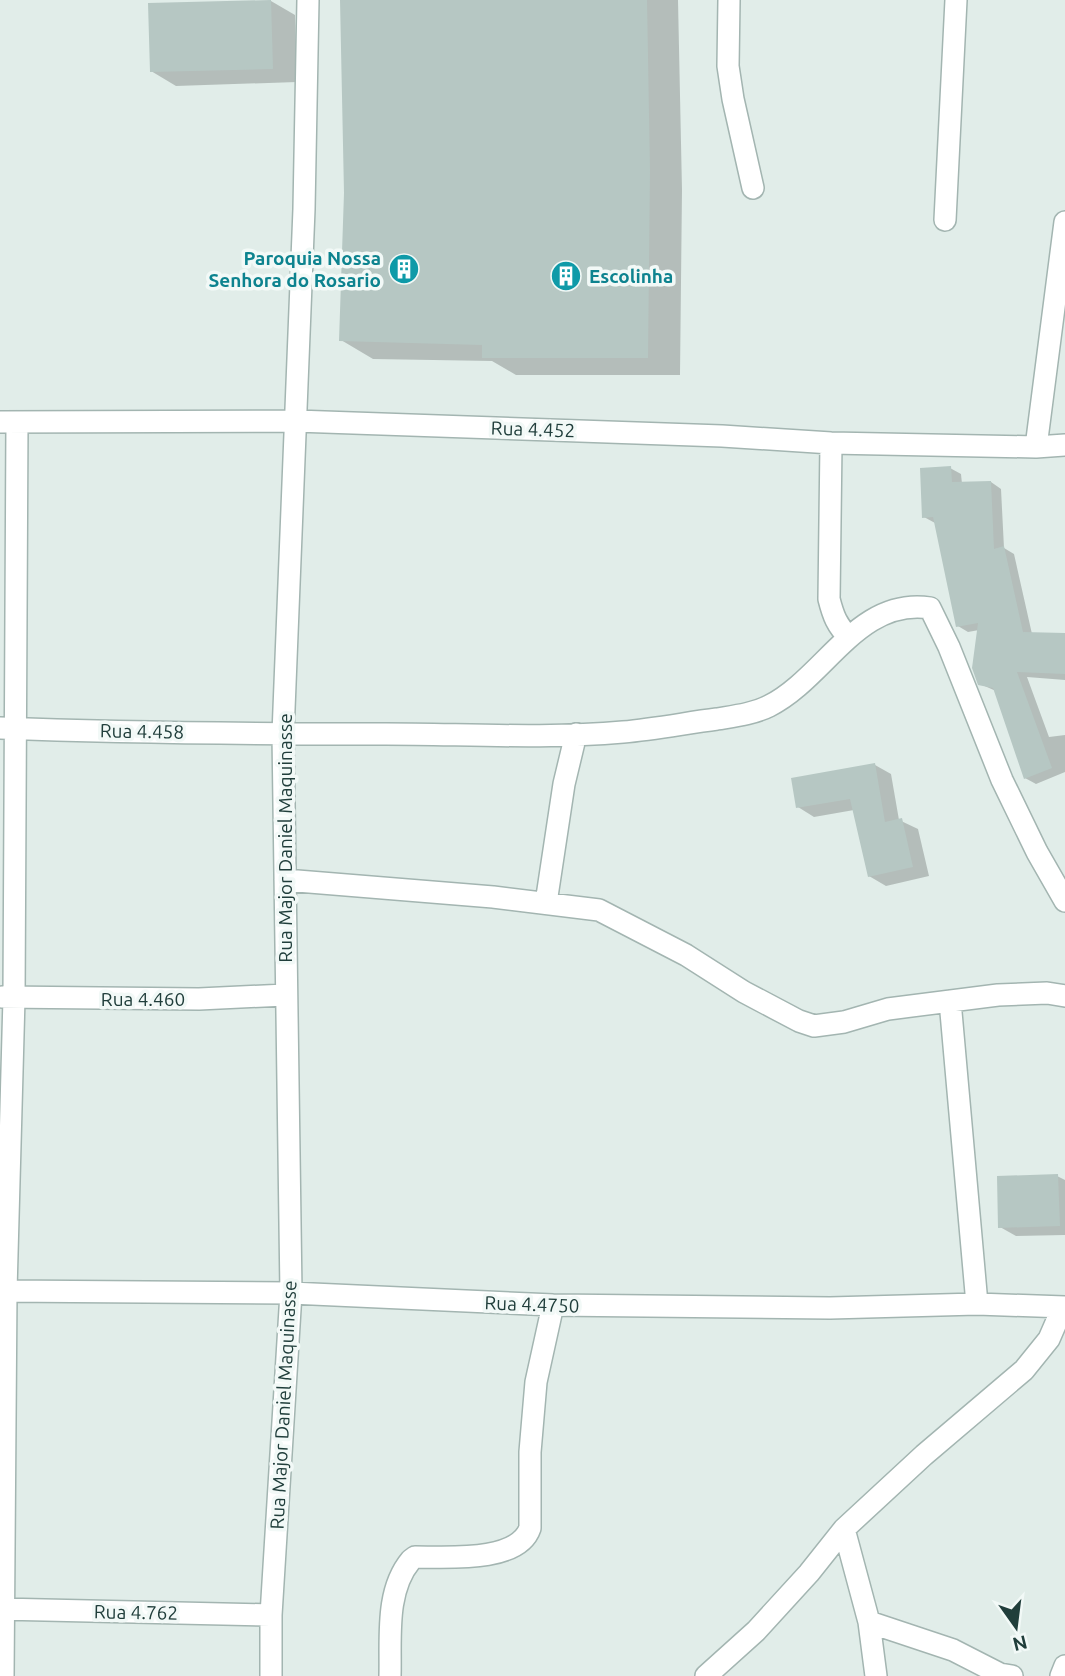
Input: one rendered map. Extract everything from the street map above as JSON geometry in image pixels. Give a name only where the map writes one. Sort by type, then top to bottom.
[{"type":"street","name":"Rua Major Daniel Maquinasse","points":[[271,1676],[271,1615],[291,1293],[283,734],[304,209],[308,0]]},
{"type":"street","points":[[729,0],[728,66],[753,188]]},
{"type":"street","points":[[945,220],[956,0]]},
{"type":"street","points":[[1036,447],[1065,222]]},
{"type":"street","name":"Rua 4.452","points":[[9,422],[296,421],[722,436],[831,443],[1036,447],[1065,445]]},
{"type":"street","points":[[3,1676],[1,1609],[9,422]]},
{"type":"street","points":[[831,443],[829,599],[839,628],[849,637]]},
{"type":"street","name":"Rua 4.458","points":[[7,729],[283,734],[576,734],[649,729],[745,714],[770,705],[818,670],[849,637],[872,619],[902,608],[930,608],[949,647],[1002,780],[1037,852],[1065,901]]},
{"type":"street","points":[[546,903],[564,784],[576,734]]},
{"type":"street","points":[[285,880],[599,910],[686,955],[744,992],[814,1026],[844,1022],[888,1009],[998,995],[1047,993],[1065,996]]},
{"type":"street","name":"Rua 4.460","points":[[7,997],[199,999],[285,995]]},
{"type":"street","points":[[950,1001],[977,1304]]},
{"type":"street","name":"Rua 4.4750","points":[[3,1292],[291,1293],[553,1305],[830,1308],[977,1304],[1064,1307]]},
{"type":"street","points":[[390,1676],[391,1619],[397,1587],[411,1560],[415,1557],[499,1554],[527,1536],[530,1528],[530,1452],[536,1382],[553,1305]]},
{"type":"street","points":[[706,1676],[756,1631],[809,1573],[844,1529],[924,1454],[1024,1370],[1049,1339],[1064,1307]]},
{"type":"street","points":[[844,1529],[869,1622],[876,1676]]},
{"type":"street","name":"Rua 4.762","points":[[1,1609],[271,1615]]},
{"type":"street","points":[[869,1622],[953,1650],[1000,1674],[1012,1676]]},
{"type":"street","points":[[1061,1676],[1065,1666]]},
{"type":"building","points":[[271,0],[273,69],[150,72],[148,3]]},
{"type":"building","points":[[340,0],[647,0],[650,170],[648,358],[482,358],[482,345],[339,341],[344,193]]},
{"type":"building","points":[[951,466],[952,482],[991,481],[994,549],[1004,546],[1023,632],[1065,633],[1065,674],[1017,672],[1052,768],[1024,779],[993,688],[978,685],[972,668],[978,623],[956,627],[933,517],[922,518],[920,468]]},
{"type":"building","points":[[875,763],[885,822],[902,818],[913,867],[868,877],[850,799],[796,808],[791,778]]},
{"type":"building","points":[[1058,1174],[1060,1226],[998,1228],[997,1176]]},
{"type":"place","name":"Paroquia Nossa Senhora do Rosario","points":[[404,269]]},
{"type":"place","name":"Escolinha","points":[[566,276]]}]
